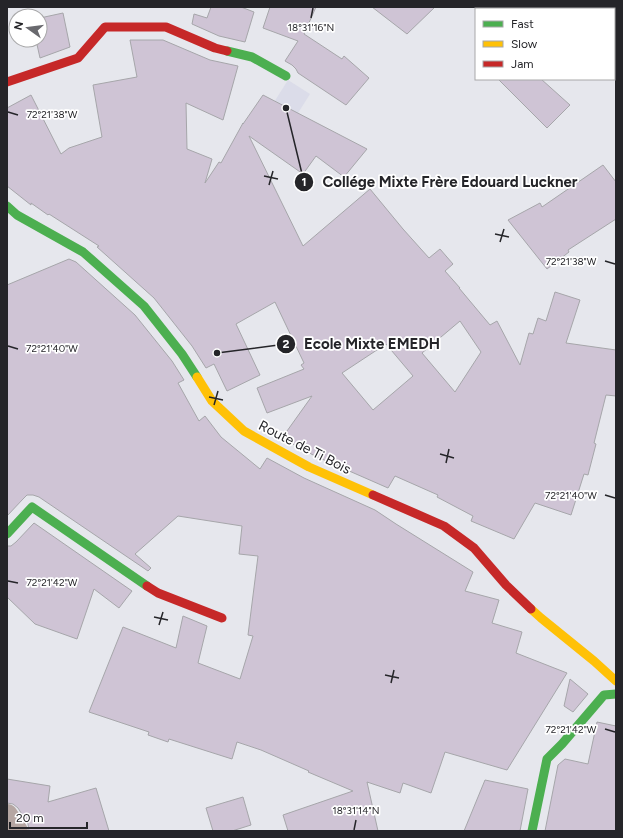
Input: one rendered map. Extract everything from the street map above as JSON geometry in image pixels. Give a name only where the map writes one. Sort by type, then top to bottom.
[{"type":"street","points":[[7,82],[78,58],[105,27],[166,27],[215,48],[252,56],[286,76]]},
{"type":"street","name":"Route de Ti Bois","points":[[7,206],[17,215],[83,252],[144,306],[182,354],[212,401],[244,431],[309,467],[444,526],[474,548],[506,585],[541,618],[616,681]]},
{"type":"street","points":[[7,534],[32,506],[158,593],[222,618]]},
{"type":"street","points":[[532,831],[547,759],[604,696],[616,694]]},
{"type":"street","points":[[7,815],[17,831]]},
{"type":"shaded area","points":[[288,80],[310,94],[283,137],[261,123]]},
{"type":"building","points":[[211,7],[241,7],[254,12],[245,42],[219,36],[192,24],[194,14],[207,18]]},
{"type":"building","points":[[270,7],[316,7],[304,34],[342,59],[344,56],[369,78],[346,105],[298,73],[292,65],[285,61],[298,41],[263,28]]},
{"type":"building","points":[[372,7],[435,7],[407,34]]},
{"type":"building","points":[[63,13],[70,47],[40,58],[38,48],[48,48],[48,16]]},
{"type":"building","points":[[130,40],[163,40],[210,60],[238,66],[223,120],[186,103],[187,149],[212,159],[205,183],[219,162],[221,163],[243,123],[263,95],[367,149],[344,177],[316,156],[303,174],[249,136],[303,246],[370,189],[429,258],[440,249],[453,264],[445,271],[490,325],[497,321],[520,365],[529,333],[533,334],[538,318],[546,321],[555,292],[580,300],[566,343],[616,350],[616,396],[606,395],[588,475],[584,474],[571,515],[535,503],[514,539],[471,521],[473,516],[437,497],[438,495],[395,476],[388,488],[315,456],[282,438],[312,396],[267,413],[257,388],[304,369],[301,365],[304,363],[275,302],[236,324],[260,375],[227,391],[214,364],[206,368],[192,346],[154,298],[97,247],[99,246],[31,203],[31,205],[7,186],[7,108],[31,95],[61,154],[69,148],[102,137],[93,85],[137,77]],"holes":[[[460,321],[481,352],[455,392],[422,353]],[[386,344],[413,376],[373,410],[342,373]]]},
{"type":"building","points":[[499,80],[542,80],[570,105],[547,128]]},
{"type":"building","points":[[603,165],[616,182],[616,219],[568,250],[569,252],[547,269],[508,220],[540,203],[542,207]]},
{"type":"building","points":[[69,259],[76,262],[135,315],[172,361],[184,380],[178,383],[199,421],[205,416],[221,437],[260,469],[267,458],[304,478],[375,510],[473,572],[465,591],[499,600],[492,623],[522,632],[516,653],[567,673],[507,770],[445,752],[431,793],[403,783],[400,793],[367,782],[378,831],[288,831],[283,815],[353,791],[261,750],[237,742],[232,759],[169,739],[168,742],[148,735],[149,732],[89,712],[123,627],[176,648],[183,616],[207,626],[198,663],[240,679],[253,636],[248,635],[258,556],[239,554],[242,526],[178,516],[135,554],[151,568],[148,571],[39,497],[27,495],[7,516],[7,285]]},
{"type":"building","points":[[34,523],[132,591],[119,608],[94,589],[77,639],[35,624],[7,597],[7,546],[11,546],[16,542]]},
{"type":"building","points":[[570,679],[588,694],[573,712],[564,706]]},
{"type":"building","points":[[597,722],[616,726],[616,831],[545,831],[558,765],[565,759],[588,764]]},
{"type":"building","points":[[7,779],[50,786],[48,802],[96,788],[109,831],[29,831],[28,824],[18,808],[13,804],[7,803]]},
{"type":"building","points":[[485,780],[528,789],[520,831],[464,831]]},
{"type":"building","points":[[243,797],[251,825],[232,831],[213,831],[206,808]]},
{"type":"traffic: fast","points":[[227,51],[252,57],[286,76]]},
{"type":"traffic: fast","points":[[7,206],[17,215],[83,252],[144,306],[182,354],[197,377]]},
{"type":"traffic: fast","points":[[7,534],[32,507],[147,586]]},
{"type":"traffic: fast","points":[[532,831],[547,759],[562,744],[604,695],[616,694]]},
{"type":"traffic: slow","points":[[197,377],[212,401],[244,431],[309,467],[373,495]]},
{"type":"traffic: slow","points":[[531,609],[616,681]]},
{"type":"traffic: jam","points":[[7,82],[78,58],[105,27],[166,27],[215,48],[227,51]]},
{"type":"traffic: jam","points":[[373,495],[444,526],[474,548],[506,585],[531,609]]},
{"type":"traffic: jam","points":[[147,586],[158,593],[222,618]]},
{"type":"place","name":"Collége Mixte Frère Edouard Luckner","points":[[286,108]]},
{"type":"place","name":"Ecole Mixte EMEDH","points":[[217,353]]}]
